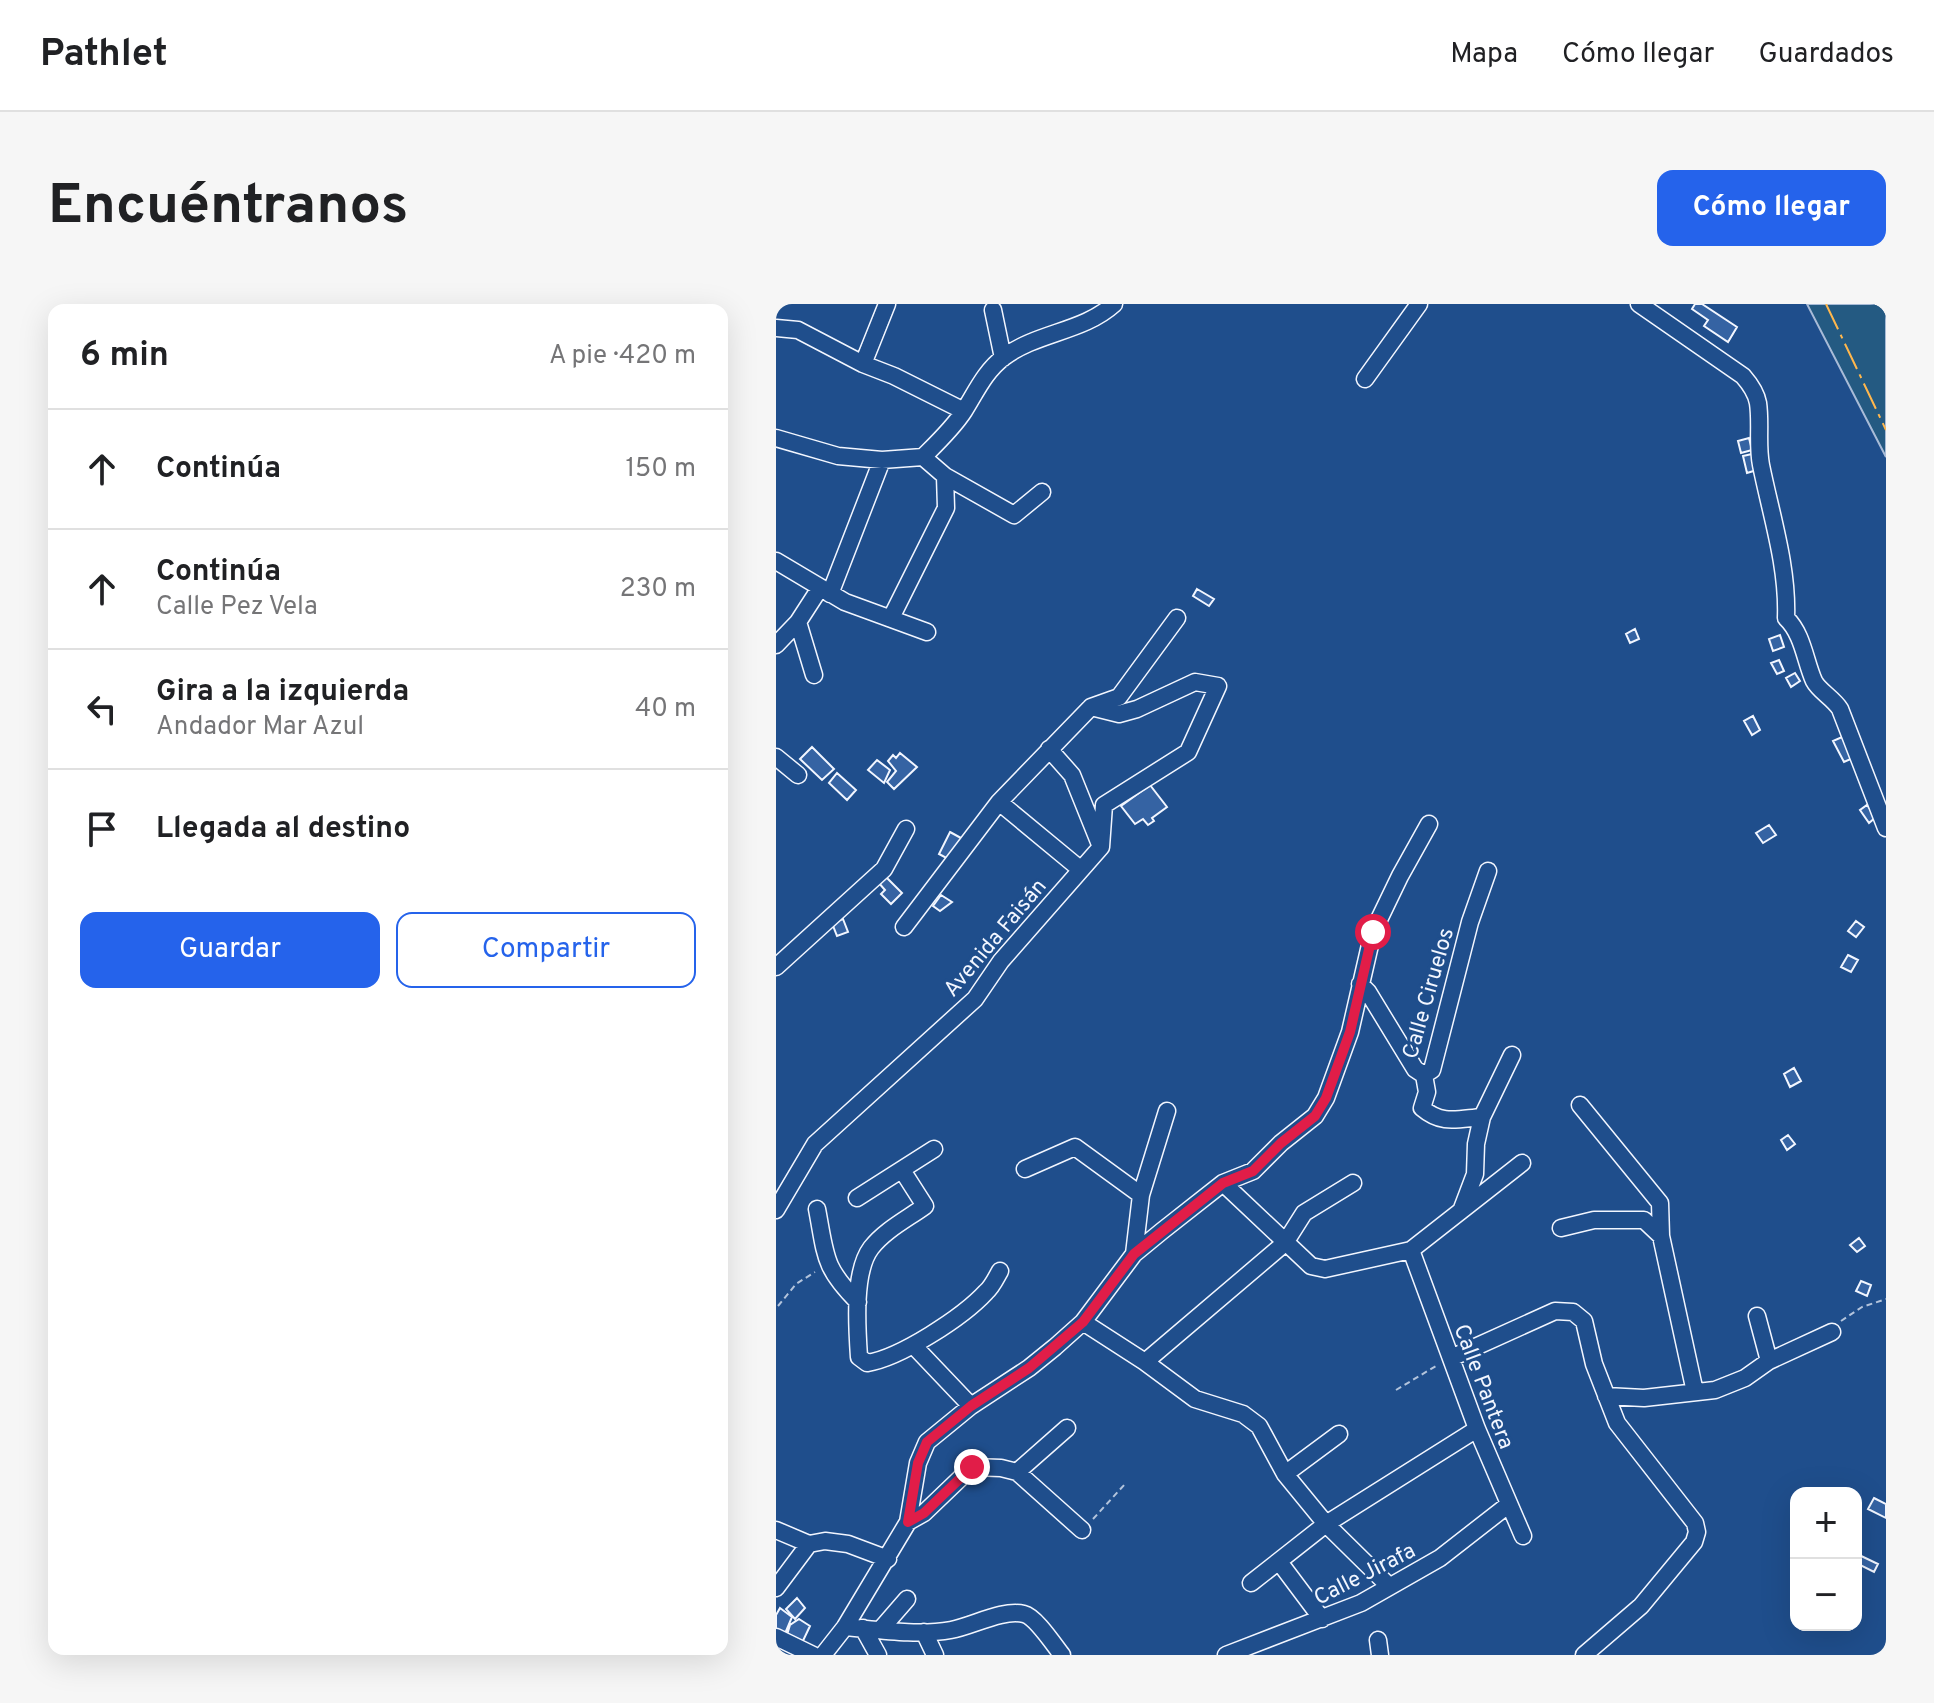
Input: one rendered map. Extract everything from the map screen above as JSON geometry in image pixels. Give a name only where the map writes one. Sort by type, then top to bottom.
[{"type":"street","points":[[863,364],[887,304]]},
{"type":"street","points":[[776,438],[838,456],[882,460],[923,457],[964,411],[976,388],[1003,358],[1033,340],[1099,318],[1114,304]]},
{"type":"street","points":[[1365,379],[1419,304]]},
{"type":"street","points":[[1639,304],[1743,376],[1753,388],[1758,401],[1761,462],[1782,569],[1786,618],[1795,627],[1814,680],[1840,709],[1886,828]]},
{"type":"street","points":[[990,306],[1003,358]]},
{"type":"street","points":[[776,328],[798,330],[964,411]]},
{"type":"street","points":[[923,457],[945,476],[1014,515],[1042,492]]},
{"type":"street","points":[[776,645],[825,591],[882,460]]},
{"type":"street","points":[[891,618],[946,508],[945,476]]},
{"type":"street","points":[[776,561],[845,602],[927,632]]},
{"type":"street","points":[[904,927],[999,802],[1091,707],[1119,697],[1177,618]]},
{"type":"street","points":[[798,622],[814,675]]},
{"type":"street","points":[[1091,707],[1119,714],[1195,682],[1218,686],[1188,752],[1104,805],[1101,847]]},
{"type":"street","points":[[1049,749],[1072,775],[1101,847]]},
{"type":"street","points":[[776,757],[798,775]]},
{"type":"street","points":[[999,802],[1080,869]]},
{"type":"street","points":[[823,1655],[845,1627],[908,1522],[918,1463],[927,1442],[971,1406],[1029,1368],[1083,1322],[1134,1254],[1223,1183],[1253,1171],[1315,1116],[1326,1098],[1350,1032],[1373,932],[1429,824]]},
{"type":"street","points":[[776,967],[884,869],[906,829]]},
{"type":"street","name":"Avenida Faisán","points":[[776,1210],[815,1144],[975,999],[1001,961],[1101,847]]},
{"type":"street","name":"Calle Ciruelos","points":[[1424,1075],[1432,1070],[1470,922],[1488,871]]},
{"type":"street","points":[[1360,984],[1415,1069],[1424,1075],[1427,1092],[1422,1108],[1433,1118],[1482,1117]]},
{"type":"street","points":[[1461,1211],[1475,1174],[1476,1144],[1482,1117],[1512,1055]]},
{"type":"street","points":[[1580,1105],[1660,1203],[1661,1236],[1695,1392]]},
{"type":"street","points":[[1134,1254],[1141,1195],[1167,1111]]},
{"type":"street","points":[[1025,1169],[1075,1147],[1141,1195]]},
{"type":"street","points":[[857,1198],[934,1149]]},
{"type":"street","points":[[1223,1183],[1311,1266],[1325,1269],[1411,1250],[1522,1163]]},
{"type":"street","points":[[902,1170],[925,1206],[881,1237],[863,1263],[858,1302],[859,1357],[867,1363],[885,1361],[913,1345],[988,1291],[1000,1271]]},
{"type":"street","points":[[1145,1362],[1285,1243],[1304,1213],[1353,1183]]},
{"type":"street","points":[[817,1209],[827,1265],[837,1281],[858,1302]]},
{"type":"street","points":[[1561,1228],[1594,1220],[1644,1220],[1661,1236]]},
{"type":"street","name":"Calle Pantera","points":[[1411,1250],[1477,1429],[1523,1536]]},
{"type":"street","points":[[1451,1358],[1555,1311],[1573,1312],[1584,1321],[1594,1364],[1617,1423],[1695,1523],[1697,1532],[1694,1542],[1641,1606],[1584,1655]]},
{"type":"street","points":[[1757,1316],[1769,1361]]},
{"type":"street","points":[[1083,1322],[1195,1399],[1243,1414],[1259,1426],[1285,1474],[1326,1524],[1389,1586]]},
{"type":"street","points":[[1606,1396],[1644,1398],[1715,1390],[1745,1378],[1769,1361],[1832,1332]]},
{"type":"street","points":[[913,1345],[971,1406]]},
{"type":"street","points":[[1017,1472],[1067,1428]]},
{"type":"street","points":[[1251,1583],[1326,1524],[1477,1429]]},
{"type":"street","points":[[1285,1474],[1339,1434]]},
{"type":"street","points":[[908,1522],[924,1513],[972,1467],[1001,1468],[1017,1472],[1082,1530]]},
{"type":"street","name":"Calle Jirafa","points":[[1234,1654],[1361,1603],[1406,1579],[1440,1558],[1508,1505]]},
{"type":"street","points":[[776,1530],[809,1544],[825,1541],[848,1544],[888,1559]]},
{"type":"street","points":[[776,1588],[809,1544]]},
{"type":"street","points":[[1280,1563],[1322,1619]]},
{"type":"street","points":[[881,1629],[907,1599]]},
{"type":"street","points":[[845,1627],[924,1632],[951,1630],[1023,1614],[1032,1618],[1062,1655]]},
{"type":"street","points":[[863,1628],[878,1655]]},
{"type":"street","points":[[924,1632],[935,1655]]},
{"type":"street","points":[[776,1637],[813,1655]]},
{"type":"path","points":[[778,1306],[796,1284],[827,1265]]},
{"type":"path","points":[[1832,1332],[1849,1313],[1886,1299]]},
{"type":"path","points":[[1396,1390],[1451,1358]]},
{"type":"path","points":[[1082,1530],[1125,1484]]},
{"type":"shaded area","points":[[1807,304],[1886,304],[1886,457]]},
{"type":"building","points":[[1695,304],[1702,304],[1737,327],[1728,342],[1704,326],[1708,320],[1692,309]]},
{"type":"building","points":[[1749,438],[1752,450],[1741,453],[1738,441]]},
{"type":"building","points":[[1752,454],[1757,470],[1747,473],[1743,456]]},
{"type":"building","points":[[1197,589],[1214,599],[1209,606],[1193,596]]},
{"type":"building","points":[[1635,629],[1639,639],[1630,643],[1626,634]]},
{"type":"building","points":[[1780,635],[1784,647],[1773,651],[1769,639]]},
{"type":"building","points":[[1779,660],[1784,671],[1777,674],[1771,663]]},
{"type":"building","points":[[1795,673],[1800,681],[1791,687],[1786,678]]},
{"type":"building","points":[[1753,716],[1760,730],[1752,735],[1744,721]]},
{"type":"building","points":[[1842,737],[1853,758],[1844,762],[1833,741]]},
{"type":"building","points":[[812,747],[834,769],[822,780],[800,759]]},
{"type":"building","points":[[900,753],[917,767],[894,789],[887,782],[896,771],[888,761]]},
{"type":"building","points":[[877,760],[890,770],[884,783],[868,770]]},
{"type":"building","points":[[837,773],[856,790],[847,800],[829,783]]},
{"type":"building","points":[[1150,785],[1167,807],[1148,825],[1143,819],[1135,824],[1121,806]]},
{"type":"building","points":[[1867,805],[1876,817],[1869,823],[1860,810]]},
{"type":"building","points":[[1769,825],[1776,835],[1763,843],[1756,833]]},
{"type":"building","points":[[950,832],[961,838],[950,860],[939,854]]},
{"type":"building","points":[[885,876],[902,893],[891,904],[881,894],[885,890],[878,882]]},
{"type":"building","points":[[941,895],[952,902],[940,911],[933,906]]},
{"type":"building","points":[[843,919],[848,932],[837,936],[832,923]]},
{"type":"building","points":[[1856,921],[1864,927],[1856,937],[1848,931]]},
{"type":"building","points":[[1848,955],[1858,960],[1851,972],[1841,967]]},
{"type":"building","points":[[1794,1068],[1801,1081],[1790,1087],[1784,1074]]},
{"type":"building","points":[[1788,1135],[1795,1144],[1787,1150],[1781,1140]]},
{"type":"building","points":[[1859,1238],[1865,1246],[1857,1252],[1850,1245]]},
{"type":"building","points":[[1861,1281],[1871,1285],[1867,1296],[1856,1291]]},
{"type":"building","points":[[1874,1498],[1886,1504],[1886,1518],[1868,1509]]},
{"type":"building","points":[[1862,1556],[1878,1564],[1874,1572],[1862,1566]]},
{"type":"building","points":[[797,1598],[805,1608],[795,1619],[786,1609]]},
{"type":"building","points":[[780,1608],[792,1617],[784,1636],[776,1632],[776,1615]]},
{"type":"building","points":[[799,1619],[810,1626],[801,1645],[786,1638],[790,1625]]},
{"type":"power","points":[[1826,304],[1886,430]]},
{"type":"route","points":[[972,1467],[924,1513],[908,1522],[918,1463],[927,1442],[971,1406],[1029,1368],[1083,1322],[1134,1254],[1223,1183],[1253,1171],[1315,1116],[1326,1098],[1350,1032],[1373,932]]}]
